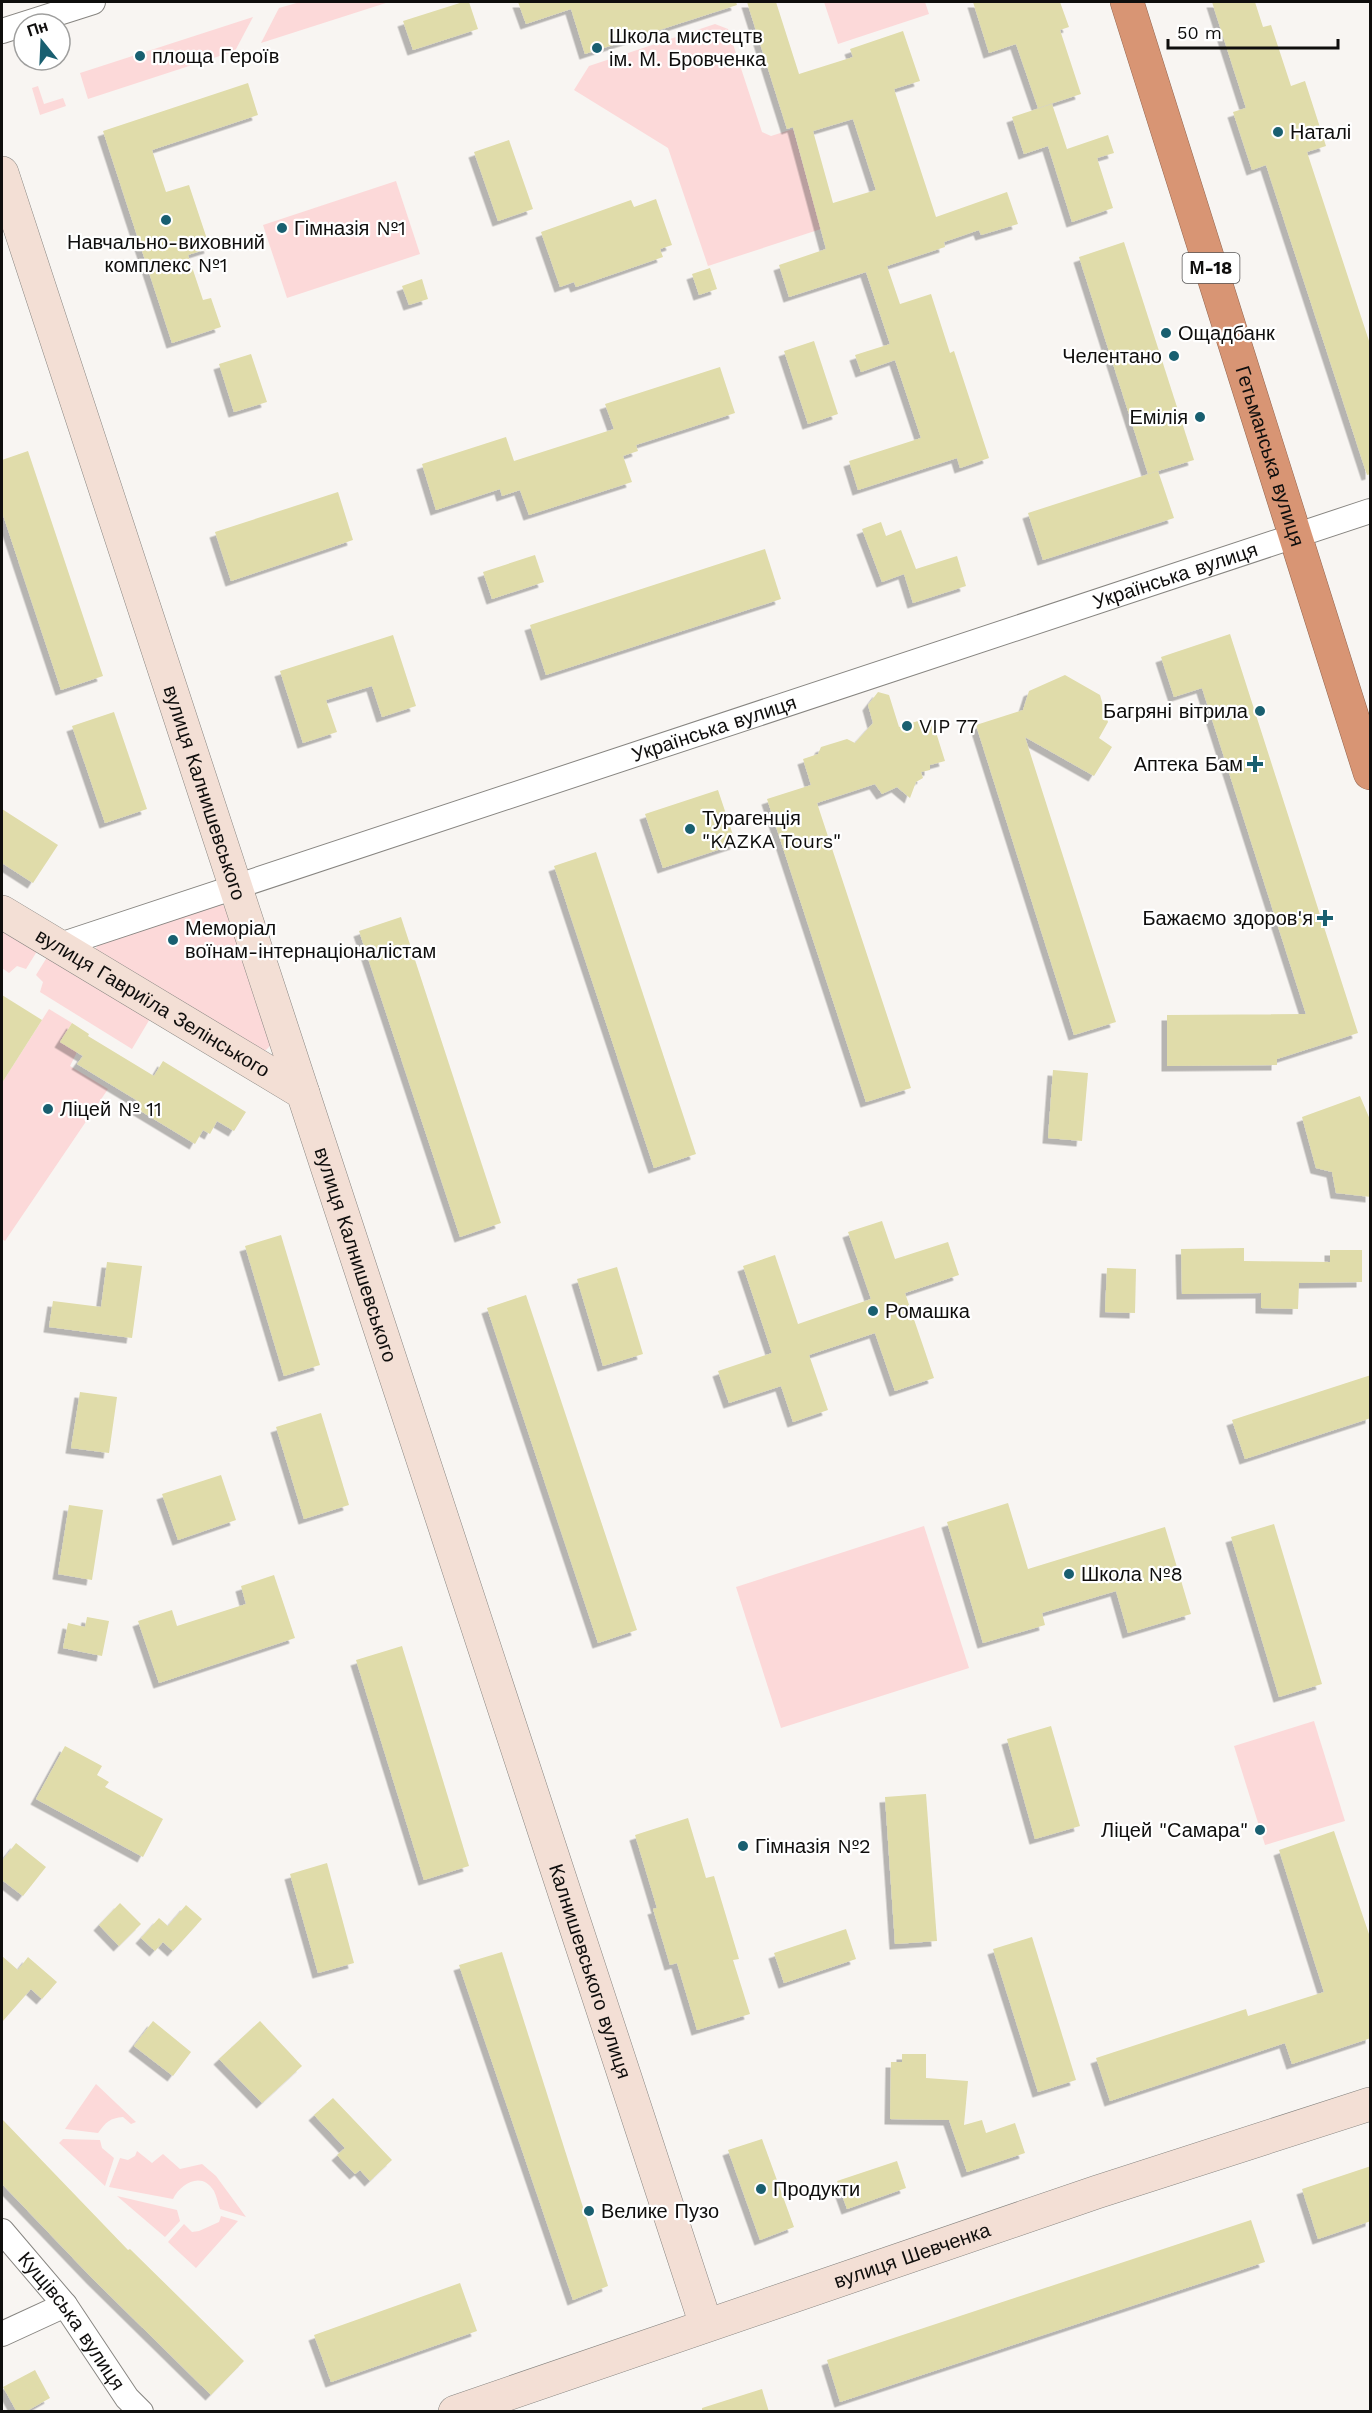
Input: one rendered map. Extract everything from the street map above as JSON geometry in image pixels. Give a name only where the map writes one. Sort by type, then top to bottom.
[{"type":"highway","name":"Гетьманська вулиця","points":[[1127,2],[1371,773]]},
{"type":"street","points":[[2,31],[93,2]]},
{"type":"street","name":"вулиця Калнишевського","points":[[2,173],[474,1617]]},
{"type":"street","name":"Українська вулиця","points":[[57,946],[1371,511]]},
{"type":"street","name":"вулиця Гавриїла Зелінського","points":[[2,912],[303,1093]]},
{"type":"street","name":"Калнишевського вулиця","points":[[474,1617],[706,2325]]},
{"type":"street","name":"вулиця Шевченка","points":[[455,2412],[1097,2192],[1371,2104]]},
{"type":"street","name":"Кущівська вулиця","points":[[2,2231],[65,2305],[127,2398],[141,2412]]},
{"type":"street","points":[[2,2334],[65,2305]]},
{"type":"shaded area","points":[[300,2],[389,2],[261,43],[279,8]]},
{"type":"shaded area","points":[[824,2],[925,2],[929,14],[838,44]]},
{"type":"shaded area","points":[[253,17],[235,51],[88,99],[80,73]]},
{"type":"shaded area","points":[[715,24],[728,29],[762,132],[771,136],[793,129],[821,229],[708,266],[668,148],[574,90],[589,66]]},
{"type":"shaded area","points":[[38,86],[44,104],[63,98],[66,106],[40,115],[32,88]]},
{"type":"shaded area","points":[[396,181],[420,254],[287,298],[263,225]]},
{"type":"shaded area","points":[[217,903],[225,906],[272,1044],[266,1050],[257,1053],[95,951],[98,943]]},
{"type":"shaded area","points":[[2,925],[39,948],[26,969],[17,966],[9,973],[2,968]]},
{"type":"shaded area","points":[[49,954],[151,1017],[132,1049],[40,992],[43,982],[36,975]]},
{"type":"shaded area","name":"Ліцей № 11","points":[[49,1009],[72,1023],[60,1042],[77,1052],[70,1066],[108,1089],[5,1241],[2,1239],[2,1083]]},
{"type":"shaded area","points":[[924,1526],[969,1668],[781,1728],[736,1587]]},
{"type":"shaded area","points":[[1314,1721],[1345,1821],[1265,1845],[1234,1746]]},
{"type":"shaded area","points":[[96,2084],[136,2122],[131,2124],[123,2117],[115,2118],[106,2123],[98,2133],[65,2129]]},
{"type":"shaded area","points":[[63,2139],[100,2140],[102,2148],[114,2158],[105,2186],[59,2143]]},
{"type":"shaded area","points":[[137,2151],[152,2163],[163,2154],[180,2169],[202,2164],[216,2176],[246,2217],[220,2209],[214,2191],[204,2182],[186,2184],[173,2199],[109,2187],[120,2158],[128,2160],[135,2156]]},
{"type":"shaded area","points":[[117,2196],[177,2210],[180,2221],[165,2237]]},
{"type":"shaded area","points":[[221,2216],[238,2221],[196,2268],[168,2242],[184,2224],[192,2232],[199,2231],[219,2222]]},
{"type":"building","points":[[469,2],[478,29],[413,50],[403,21]]},
{"type":"building","points":[[518,2],[736,2],[737,5],[585,54],[571,9],[526,24]]},
{"type":"building","points":[[747,2],[776,2],[799,74],[853,57],[850,49],[903,31],[920,81],[894,89],[936,217],[1007,192],[1018,224],[981,235],[979,230],[944,242],[945,247],[887,266],[900,304],[931,294],[950,353],[954,351],[989,458],[960,468],[957,458],[858,490],[849,461],[921,438],[895,360],[861,372],[855,355],[890,344],[866,272],[789,297],[779,265],[826,249],[793,127],[787,129]],"holes":[[[853,119],[876,190],[833,203],[813,131]]]},
{"type":"building","points":[[973,2],[1060,2],[1069,27],[1060,30],[1081,94],[1038,108],[1016,44],[989,53]]},
{"type":"building","points":[[1212,2],[1255,2],[1263,27],[1271,25],[1291,86],[1305,81],[1326,146],[1307,152],[1371,347],[1371,474],[1367,475],[1266,165],[1252,170],[1233,112],[1246,108]]},
{"type":"building","name":"Навчально-виховний комплекс №1","points":[[248,83],[258,115],[152,150],[166,192],[189,185],[210,248],[188,255],[203,300],[211,298],[221,327],[172,343],[103,131]]},
{"type":"building","points":[[1052,104],[1067,149],[1108,135],[1114,153],[1097,158],[1113,208],[1072,222],[1048,146],[1024,154],[1012,117]]},
{"type":"building","points":[[509,140],[533,209],[498,221],[474,152]]},
{"type":"building","points":[[656,199],[672,245],[660,249],[663,257],[576,287],[574,282],[560,287],[541,232],[631,200],[634,207]]},
{"type":"building","points":[[1124,242],[1194,460],[1148,474],[1079,257]]},
{"type":"building","points":[[710,268],[717,289],[699,295],[692,274]]},
{"type":"building","points":[[422,279],[428,299],[409,305],[402,286]]},
{"type":"building","points":[[814,341],[838,414],[808,424],[784,351]]},
{"type":"building","points":[[251,354],[267,402],[234,412],[219,364]]},
{"type":"building","points":[[720,367],[735,413],[636,445],[638,451],[623,456],[632,482],[529,515],[520,490],[502,496],[500,489],[436,510],[422,464],[506,437],[514,461],[614,429],[605,404]]},
{"type":"building","points":[[28,451],[103,676],[61,690],[2,512],[2,460]]},
{"type":"building","points":[[1158,471],[1174,518],[1043,560],[1028,513]]},
{"type":"building","points":[[338,492],[353,540],[231,581],[215,532]]},
{"type":"building","points":[[881,522],[886,536],[901,530],[916,569],[957,556],[966,586],[913,603],[904,574],[882,582],[862,529]]},
{"type":"building","points":[[765,549],[781,599],[546,675],[530,625]]},
{"type":"building","points":[[535,555],[544,582],[492,599],[483,572]]},
{"type":"building","points":[[1230,634],[1358,1033],[1277,1059],[1277,1065],[1167,1066],[1167,1015],[1306,1014],[1202,688],[1174,697],[1161,657]]},
{"type":"building","points":[[393,635],[416,706],[382,717],[372,686],[326,700],[337,732],[303,743],[280,671]]},
{"type":"building","points":[[1065,675],[1100,695],[1108,722],[1099,738],[1112,747],[1094,776],[1025,737],[1116,1022],[1074,1035],[976,725],[1023,710],[1029,691]]},
{"type":"building","points":[[878,692],[889,695],[899,727],[921,720],[924,725],[934,726],[945,761],[930,765],[930,770],[921,772],[923,778],[916,782],[910,798],[897,787],[882,794],[875,784],[817,803],[911,1088],[866,1102],[767,799],[811,785],[803,759],[818,754],[821,747],[847,739],[855,743],[873,723],[868,705]]},
{"type":"building","points":[[114,712],[147,809],[105,823],[72,726]]},
{"type":"building","name":"Турагенція \"KAZKA Tours\"","points":[[718,790],[736,844],[663,868],[645,814]]},
{"type":"building","points":[[2,809],[58,845],[33,883],[2,863]]},
{"type":"building","points":[[596,852],[696,1154],[654,1168],[554,866]]},
{"type":"building","points":[[401,917],[501,1223],[460,1237],[359,931]]},
{"type":"building","points":[[2,995],[42,1020],[2,1083]]},
{"type":"building","points":[[72,1023],[89,1034],[88,1036],[154,1076],[163,1061],[246,1112],[234,1131],[217,1121],[210,1134],[203,1130],[195,1144],[134,1107],[138,1101],[77,1064],[83,1056],[60,1042]]},
{"type":"building","points":[[1053,1070],[1088,1073],[1082,1141],[1048,1138]]},
{"type":"building","points":[[1360,1096],[1371,1122],[1371,1197],[1336,1193],[1332,1172],[1316,1168],[1302,1117]]},
{"type":"building","name":"Ромашка","points":[[882,1221],[895,1259],[948,1242],[959,1275],[905,1293],[934,1378],[895,1391],[875,1333],[809,1355],[828,1410],[793,1422],[781,1386],[729,1403],[718,1371],[772,1353],[743,1266],[775,1255],[798,1324],[871,1299],[848,1232]]},
{"type":"building","points":[[281,1235],[320,1365],[284,1376],[245,1246]]},
{"type":"building","points":[[1244,1248],[1244,1261],[1330,1262],[1330,1250],[1362,1250],[1362,1282],[1299,1283],[1298,1309],[1261,1308],[1261,1293],[1182,1294],[1181,1249]]},
{"type":"building","points":[[107,1262],[142,1266],[132,1338],[49,1327],[53,1301],[101,1307]]},
{"type":"building","points":[[617,1267],[643,1354],[603,1366],[577,1279]]},
{"type":"building","points":[[1107,1268],[1136,1269],[1135,1313],[1105,1312]]},
{"type":"building","points":[[526,1295],[637,1630],[598,1643],[487,1308]]},
{"type":"building","points":[[1371,1375],[1371,1418],[1245,1459],[1232,1420]]},
{"type":"building","points":[[80,1392],[117,1397],[109,1453],[71,1448]]},
{"type":"building","points":[[321,1413],[349,1505],[304,1519],[276,1427]]},
{"type":"building","points":[[221,1475],[236,1520],[178,1540],[162,1494]]},
{"type":"building","points":[[1008,1503],[1028,1569],[1165,1527],[1191,1614],[1128,1633],[1116,1591],[1042,1613],[1045,1625],[983,1643],[947,1522]]},
{"type":"building","points":[[69,1505],[103,1510],[92,1580],[58,1574]]},
{"type":"building","points":[[1274,1524],[1322,1684],[1279,1697],[1231,1537]]},
{"type":"building","points":[[274,1575],[295,1638],[159,1683],[138,1621],[172,1610],[177,1626],[246,1604],[241,1586]]},
{"type":"building","points":[[87,1617],[109,1621],[102,1656],[63,1648],[68,1623],[85,1627]]},
{"type":"building","points":[[402,1646],[469,1866],[424,1880],[356,1660]]},
{"type":"building","points":[[1051,1726],[1080,1826],[1035,1839],[1007,1739]]},
{"type":"building","points":[[65,1746],[102,1766],[97,1775],[109,1782],[105,1787],[163,1819],[143,1857],[36,1799]]},
{"type":"building","points":[[926,1794],[937,1941],[895,1944],[885,1797]]},
{"type":"building","points":[[688,1818],[706,1878],[714,1876],[739,1959],[733,1960],[750,2014],[697,2030],[677,1963],[670,1965],[653,1909],[657,1908],[635,1835]]},
{"type":"building","points":[[1334,1831],[1371,1940],[1371,2038],[1292,2064],[1285,2043],[1110,2101],[1096,2058],[1246,2009],[1248,2016],[1324,1992],[1279,1850]]},
{"type":"building","points":[[16,1843],[46,1867],[23,1896],[2,1880],[2,1861]]},
{"type":"building","points":[[327,1863],[354,1963],[318,1973],[290,1874]]},
{"type":"building","points":[[120,1903],[141,1924],[119,1946],[99,1925]]},
{"type":"building","points":[[186,1905],[202,1919],[173,1951],[163,1942],[155,1951],[141,1938],[159,1918],[168,1926]]},
{"type":"building","points":[[846,1929],[856,1959],[784,1983],[774,1953]]},
{"type":"building","points":[[1032,1937],[1076,2080],[1038,2092],[993,1949]]},
{"type":"building","points":[[502,1952],[608,2286],[573,2300],[459,1965]]},
{"type":"building","points":[[2,1956],[18,1970],[28,1957],[57,1982],[42,1999],[31,1989],[2,2022]]},
{"type":"building","points":[[153,2021],[191,2052],[173,2076],[134,2046]]},
{"type":"building","points":[[260,2021],[302,2066],[262,2103],[219,2059]]},
{"type":"building","points":[[902,2054],[926,2054],[926,2078],[968,2081],[964,2125],[982,2120],[986,2133],[1015,2123],[1025,2153],[967,2172],[949,2120],[890,2119],[891,2062],[902,2062]]},
{"type":"building","points":[[333,2098],[392,2160],[370,2181],[360,2170],[355,2174],[337,2155],[345,2148],[314,2115]]},
{"type":"building","points":[[2,2119],[128,2250],[130,2249],[244,2361],[211,2395],[92,2278],[2,2184]]},
{"type":"building","name":"Продукти","points":[[762,2139],[794,2227],[760,2240],[728,2150]]},
{"type":"building","points":[[897,2161],[906,2188],[847,2209],[837,2181]]},
{"type":"building","points":[[1371,2166],[1371,2221],[1318,2239],[1302,2189]]},
{"type":"building","points":[[1251,2220],[1265,2262],[840,2402],[827,2360]]},
{"type":"building","points":[[460,2283],[477,2331],[331,2382],[314,2335]]},
{"type":"building","points":[[35,2370],[50,2398],[25,2412],[17,2412],[3,2387]]},
{"type":"building","points":[[762,2389],[769,2412],[702,2412],[702,2408]]},
{"type":"place","name":"Школа мистецтв ім. М. Бровченка","points":[[597,48]]},
{"type":"place","name":"площа Героїв","points":[[140,56]]},
{"type":"place","name":"Наталі","points":[[1278,132]]},
{"type":"place","name":"Навчально-виховний комплекс №1","points":[[166,220]]},
{"type":"place","name":"Гімназія №1","points":[[282,228]]},
{"type":"place","name":"Ощадбанк","points":[[1166,333]]},
{"type":"place","name":"Челентано","points":[[1174,356]]},
{"type":"place","name":"Емілія","points":[[1200,417]]},
{"type":"place","name":"Багряні вітрила","points":[[1260,711]]},
{"type":"place","name":"VIP 77","points":[[907,726]]},
{"type":"place","name":"Аптека Бам","points":[[1255,764]]},
{"type":"place","name":"Турагенція \"KAZKA Tours\"","points":[[690,829]]},
{"type":"place","name":"Бажаємо здоров'я","points":[[1325,918]]},
{"type":"place","name":"Меморіал воїнам-інтернаціоналістам","points":[[173,940]]},
{"type":"place","name":"Ліцей № 11","points":[[48,1109]]},
{"type":"place","name":"Ромашка","points":[[873,1311]]},
{"type":"place","name":"Школа №8","points":[[1069,1574]]},
{"type":"place","name":"Ліцей \"Самара\"","points":[[1260,1830]]},
{"type":"place","name":"Гімназія №2","points":[[743,1846]]},
{"type":"place","name":"Продукти","points":[[761,2189]]},
{"type":"place","name":"Велике Пузо","points":[[589,2211]]}]
